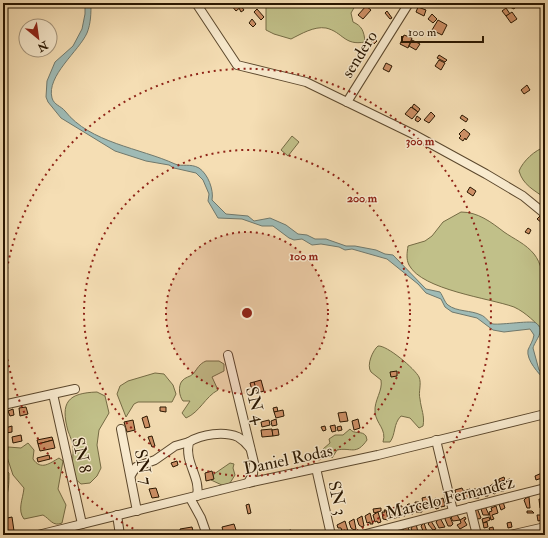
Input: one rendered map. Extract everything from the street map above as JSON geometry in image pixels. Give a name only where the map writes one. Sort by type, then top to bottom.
[{"type":"street","points":[[196,3],[237,65],[306,82],[463,160],[523,196],[545,214]]},
{"type":"street","name":"sendero","points":[[347,102],[409,3]]},
{"type":"street","name":"SN 4","points":[[228,355],[254,463],[253,474],[248,483]]},
{"type":"street","points":[[3,405],[75,389]]},
{"type":"street","name":"SN 8","points":[[52,394],[82,524]]},
{"type":"street","name":"Daniel Rodas","points":[[38,535],[248,483],[545,414]]},
{"type":"street","name":"SN 7","points":[[121,429],[137,511]]},
{"type":"street","points":[[131,475],[136,467],[155,460],[179,444],[208,435],[232,436],[241,439],[251,449]]},
{"type":"street","points":[[436,440],[453,511]]},
{"type":"street","points":[[189,442],[188,459],[198,489],[194,497],[207,535]]},
{"type":"street","points":[[254,463],[265,475],[271,478]]},
{"type":"street","name":"SN 3","points":[[316,468],[331,535]]},
{"type":"street","name":"Marcelo Fernandez","points":[[362,535],[545,488]]},
{"type":"street","points":[[470,507],[477,535]]},
{"type":"street","points":[[117,515],[120,535]]},
{"type":"street","points":[[510,535],[545,526]]},
{"type":"shaded area","points":[[266,3],[360,3],[355,6],[351,13],[353,22],[359,25],[362,29],[365,42],[352,42],[336,32],[326,28],[312,29],[291,39],[274,34],[266,30]]},
{"type":"shaded area","points":[[292,136],[299,142],[288,156],[281,150]]},
{"type":"shaded area","points":[[545,147],[545,198],[526,184],[519,171],[523,163],[530,156]]},
{"type":"shaded area","points":[[461,212],[467,212],[484,218],[524,244],[534,254],[542,270],[544,280],[545,331],[519,309],[441,287],[416,274],[409,265],[407,258],[408,246],[425,241],[432,236],[443,222]]},
{"type":"shaded area","points":[[378,346],[388,349],[407,363],[420,380],[423,426],[419,428],[410,418],[401,416],[398,419],[390,442],[383,442],[384,434],[375,412],[376,403],[381,388],[381,380],[371,372],[369,366],[372,354]]},
{"type":"shaded area","points":[[206,361],[219,361],[224,364],[224,371],[212,377],[218,390],[209,396],[195,412],[186,418],[182,413],[190,401],[183,401],[182,399],[180,391],[181,383]]},
{"type":"shaded area","points":[[155,373],[164,374],[173,385],[176,394],[172,402],[138,402],[134,404],[126,417],[117,394],[120,386],[128,381]]},
{"type":"shaded area","points":[[97,392],[105,396],[109,413],[99,430],[97,445],[101,468],[97,476],[90,483],[81,484],[74,476],[72,466],[73,446],[66,421],[66,406],[73,397],[79,394]]},
{"type":"shaded area","points":[[350,429],[366,436],[367,440],[360,448],[353,450],[337,450],[332,458],[330,455],[324,453],[323,449],[330,443],[329,439],[335,435],[343,435]]},
{"type":"shaded area","points":[[28,443],[34,450],[33,459],[39,465],[49,464],[59,458],[63,461],[58,489],[66,505],[62,523],[56,524],[43,515],[24,519],[22,516],[21,504],[24,488],[13,475],[7,457],[8,447],[21,448]]},
{"type":"shaded area","points":[[230,463],[234,464],[233,468],[235,475],[230,483],[224,486],[211,480],[214,474]]},
{"type":"shaded area","points":[[3,468],[9,473],[9,485],[8,493],[3,502]]},
{"type":"water","points":[[85,3],[91,3],[90,22],[87,33],[58,73],[51,90],[54,102],[75,122],[88,131],[116,144],[178,165],[199,168],[210,182],[212,200],[226,214],[248,216],[254,221],[270,218],[286,225],[298,234],[307,235],[315,239],[326,239],[346,246],[376,250],[385,254],[393,255],[426,289],[440,292],[447,304],[452,307],[481,315],[493,324],[536,323],[539,326],[540,332],[533,348],[539,370],[545,374],[545,380],[529,358],[528,350],[534,335],[530,329],[504,332],[493,330],[477,318],[452,312],[445,307],[441,299],[426,293],[418,284],[387,259],[352,249],[345,250],[339,247],[321,244],[312,245],[302,239],[294,240],[273,226],[262,226],[242,219],[218,218],[208,201],[209,194],[203,180],[196,173],[174,168],[169,165],[146,161],[115,151],[61,118],[48,102],[46,97],[47,81],[55,62],[73,46],[82,29],[85,14]]},
{"type":"building","points":[[233,3],[239,3],[242,6],[236,11],[231,5]]},
{"type":"building","points":[[511,4],[516,6],[514,9],[510,7]]},
{"type":"building","points":[[241,6],[244,10],[241,12],[239,8]]},
{"type":"building","points":[[366,6],[371,10],[363,19],[358,15]]},
{"type":"building","points":[[418,7],[426,10],[424,16],[416,12]]},
{"type":"building","points":[[506,8],[510,14],[506,16],[502,11]]},
{"type":"building","points":[[257,9],[264,17],[261,20],[254,12]]},
{"type":"building","points":[[387,11],[392,18],[390,19],[385,13]]},
{"type":"building","points":[[512,12],[517,19],[511,23],[506,16]]},
{"type":"building","points":[[432,14],[437,19],[433,23],[428,19]]},
{"type":"building","points":[[252,19],[256,24],[253,27],[249,23]]},
{"type":"building","points":[[438,20],[447,25],[442,35],[432,30]]},
{"type":"building","points":[[404,35],[412,38],[408,48],[400,44]]},
{"type":"building","points":[[374,38],[377,41],[374,44],[371,41]]},
{"type":"building","points":[[412,40],[420,44],[416,50],[409,46]]},
{"type":"building","points":[[439,55],[447,60],[445,62],[437,58]]},
{"type":"building","points":[[439,60],[445,63],[441,70],[435,66]]},
{"type":"building","points":[[386,63],[392,66],[389,72],[383,69]]},
{"type":"building","points":[[527,85],[530,90],[524,94],[521,90]]},
{"type":"building","points":[[414,104],[420,109],[418,112],[412,107]]},
{"type":"building","points":[[411,107],[418,112],[412,119],[405,114]]},
{"type":"building","points":[[431,112],[435,116],[429,123],[424,120]]},
{"type":"building","points":[[462,115],[468,119],[466,122],[460,118]]},
{"type":"building","points":[[417,116],[421,119],[418,122],[415,120]]},
{"type":"building","points":[[464,129],[470,134],[466,140],[465,138],[463,141],[459,138],[461,136],[459,134]]},
{"type":"building","points":[[470,187],[476,191],[473,196],[467,192]]},
{"type":"building","points":[[540,216],[545,219],[542,223],[537,219]]},
{"type":"building","points":[[528,228],[531,230],[529,234],[525,232]]},
{"type":"building","points":[[397,371],[397,376],[391,377],[390,372]]},
{"type":"building","points":[[261,380],[264,391],[257,393],[254,382]]},
{"type":"building","points":[[254,382],[257,393],[253,394],[250,383]]},
{"type":"building","points":[[26,407],[28,414],[20,416],[19,408]]},
{"type":"building","points":[[160,407],[166,407],[166,412],[160,411]]},
{"type":"building","points":[[277,407],[278,412],[274,412],[273,408]]},
{"type":"building","points":[[13,409],[14,415],[10,416],[8,411]]},
{"type":"building","points":[[283,410],[284,416],[276,418],[274,412]]},
{"type":"building","points":[[346,412],[348,421],[340,422],[338,413]]},
{"type":"building","points":[[147,416],[150,427],[145,428],[142,418]]},
{"type":"building","points":[[276,419],[277,425],[272,426],[271,421]]},
{"type":"building","points":[[358,419],[360,428],[354,430],[352,421]]},
{"type":"building","points":[[133,420],[135,430],[127,432],[124,422]]},
{"type":"building","points":[[269,420],[270,425],[262,427],[261,422]]},
{"type":"building","points":[[335,425],[336,431],[332,432],[330,426]]},
{"type":"building","points":[[12,426],[12,432],[6,433],[5,428]]},
{"type":"building","points":[[325,426],[326,430],[323,431],[321,427]]},
{"type":"building","points":[[341,426],[342,430],[338,431],[337,427]]},
{"type":"building","points":[[272,429],[273,436],[262,437],[261,430]]},
{"type":"building","points":[[278,429],[279,435],[273,436],[272,430]]},
{"type":"building","points":[[21,435],[22,441],[13,443],[12,437]]},
{"type":"building","points":[[152,436],[155,446],[152,447],[148,437]]},
{"type":"building","points":[[52,437],[53,440],[38,444],[37,440]]},
{"type":"building","points":[[53,440],[55,448],[40,451],[38,444]]},
{"type":"building","points":[[49,455],[50,459],[38,462],[37,458]]},
{"type":"building","points":[[177,461],[178,465],[173,467],[171,463]]},
{"type":"building","points":[[212,471],[214,479],[206,481],[205,473]]},
{"type":"building","points":[[544,472],[545,482],[543,482],[542,478],[536,480],[535,476]]},
{"type":"building","points":[[504,477],[505,480],[499,482],[499,479]]},
{"type":"building","points":[[510,479],[512,483],[503,483],[502,481]]},
{"type":"building","points":[[499,482],[502,482],[504,491],[499,491],[497,485]]},
{"type":"building","points":[[493,484],[496,493],[494,494],[490,493],[488,487]]},
{"type":"building","points":[[485,486],[488,496],[482,495],[480,489]]},
{"type":"building","points":[[156,488],[159,497],[152,498],[149,489]]},
{"type":"building","points":[[462,488],[464,492],[456,494],[455,490]]},
{"type":"building","points":[[470,489],[472,496],[466,498],[464,491]]},
{"type":"building","points":[[476,489],[479,498],[473,498],[472,492]]},
{"type":"building","points":[[461,493],[463,499],[457,501],[455,495]]},
{"type":"building","points":[[430,496],[432,505],[424,507],[422,498]]},
{"type":"building","points":[[529,497],[530,508],[527,508],[524,500]]},
{"type":"building","points":[[436,498],[439,508],[436,509],[431,501]]},
{"type":"building","points":[[443,498],[445,506],[441,507],[439,500]]},
{"type":"building","points":[[539,499],[543,499],[544,507],[540,508]]},
{"type":"building","points":[[415,502],[419,502],[422,512],[416,512]]},
{"type":"building","points":[[503,502],[505,508],[501,510],[499,504]]},
{"type":"building","points":[[249,504],[251,513],[248,514],[246,505]]},
{"type":"building","points":[[410,504],[413,514],[408,513],[406,506]]},
{"type":"building","points":[[402,506],[405,516],[400,515],[398,509]]},
{"type":"building","points":[[485,506],[489,515],[483,515],[481,509]]},
{"type":"building","points":[[496,506],[498,513],[492,515],[494,519],[491,520],[489,512],[492,511],[491,508]]},
{"type":"building","points":[[396,507],[398,513],[392,515],[391,508]]},
{"type":"building","points":[[381,508],[381,511],[374,513],[373,509]]},
{"type":"building","points":[[477,508],[481,518],[479,519],[476,518],[474,511]]},
{"type":"building","points":[[384,510],[386,510],[388,520],[383,519],[382,512],[385,512]]},
{"type":"building","points":[[527,511],[532,511],[534,513],[527,513]]},
{"type":"building","points":[[378,512],[381,522],[378,523],[377,521],[375,522],[373,515]]},
{"type":"building","points":[[370,513],[373,524],[370,524],[370,522],[367,523],[365,516]]},
{"type":"building","points":[[456,513],[460,520],[453,521],[451,518]]},
{"type":"building","points":[[399,514],[400,517],[389,519],[389,515]]},
{"type":"building","points":[[449,515],[453,524],[451,526],[448,526],[445,519]]},
{"type":"building","points":[[537,515],[541,515],[542,520],[538,521]]},
{"type":"building","points":[[362,516],[364,526],[362,527],[359,525],[357,519]]},
{"type":"building","points":[[12,517],[14,531],[4,533],[3,519]]},
{"type":"building","points":[[465,517],[466,519],[464,520],[467,525],[460,529],[457,525],[461,523],[460,520]]},
{"type":"building","points":[[489,517],[490,520],[483,523],[482,519]]},
{"type":"building","points":[[440,518],[445,527],[439,528],[436,522]]},
{"type":"building","points":[[354,519],[356,529],[354,530],[351,528],[349,522]]},
{"type":"building","points":[[345,521],[348,531],[345,532],[345,530],[342,531],[341,528],[338,528],[337,525]]},
{"type":"building","points":[[431,521],[436,529],[433,530],[428,524]]},
{"type":"building","points":[[487,522],[488,527],[484,528],[483,523]]},
{"type":"building","points":[[511,522],[512,527],[508,528],[507,523]]},
{"type":"building","points":[[424,523],[427,532],[424,533],[421,526]]},
{"type":"building","points":[[234,524],[237,533],[224,535],[222,527]]},
{"type":"building","points":[[416,524],[418,532],[413,533],[411,528]]},
{"type":"building","points":[[408,526],[410,535],[405,535],[403,529]]},
{"type":"building","points":[[192,527],[194,535],[181,535],[180,529]]},
{"type":"building","points":[[402,527],[404,534],[402,534],[399,528]]},
{"type":"building","points":[[493,527],[494,532],[491,534],[489,528]]},
{"type":"building","points":[[398,528],[400,535],[396,535],[395,529]]},
{"type":"building","points":[[291,530],[292,534],[283,535],[282,532]]}]
